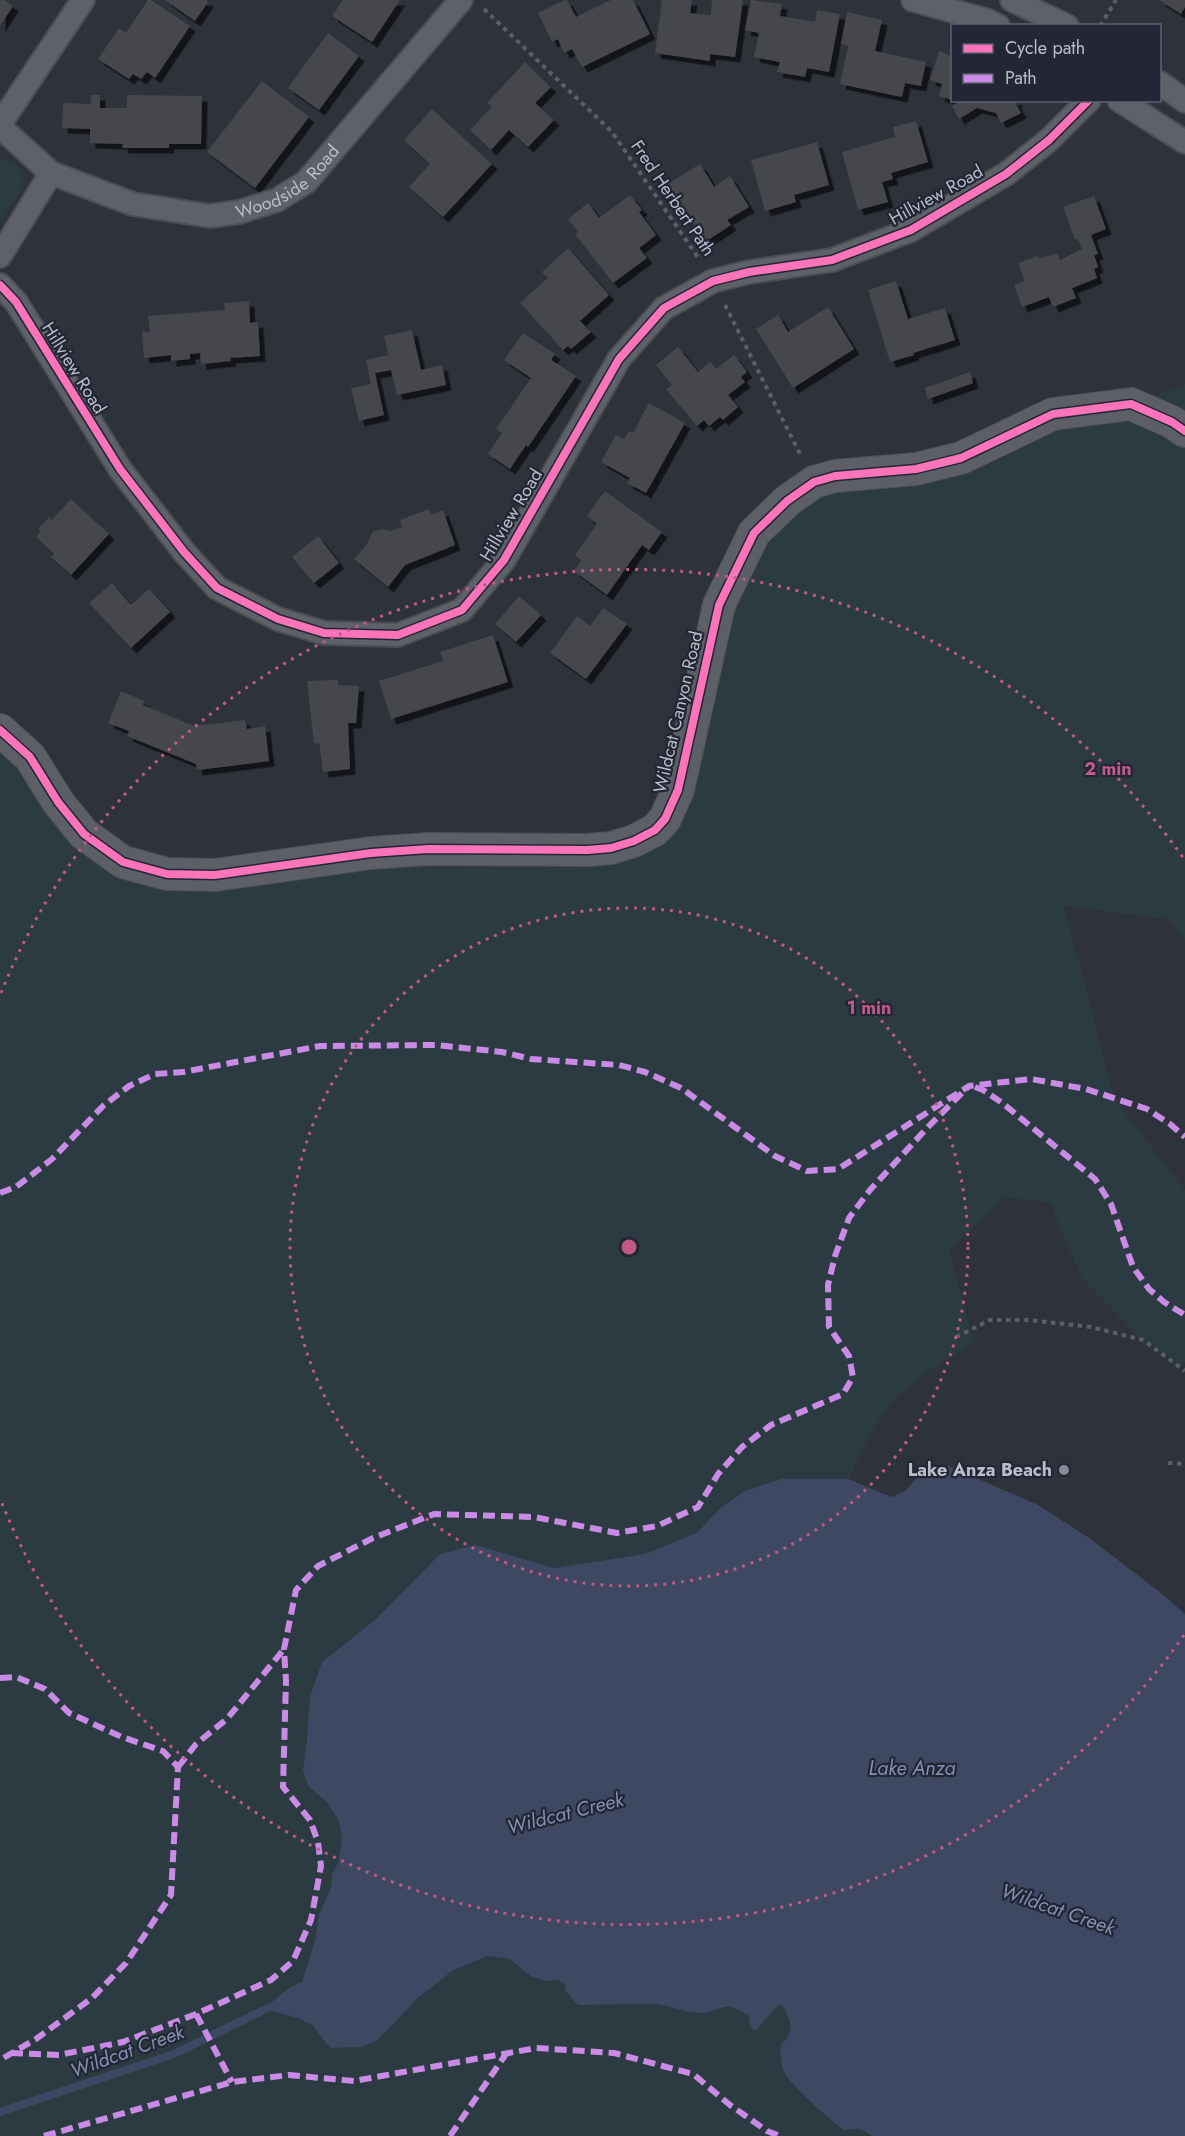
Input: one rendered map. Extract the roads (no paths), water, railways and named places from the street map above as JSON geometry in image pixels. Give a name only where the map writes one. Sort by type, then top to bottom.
[{"type":"street","points":[[0,125],[83,0]]},
{"type":"street","name":"Woodside Road","points":[[0,125],[51,173],[132,204],[210,216],[239,212],[277,200],[306,182],[460,0]]},
{"type":"street","points":[[913,0],[994,24]]},
{"type":"street","points":[[1012,0],[1063,24]]},
{"type":"street","points":[[1161,84],[1185,101]]},
{"type":"street","name":"Hillview Road","points":[[0,285],[16,302],[120,469],[184,552],[217,588],[278,619],[324,633],[398,635],[462,610],[504,560],[619,359],[664,308],[713,281],[749,272],[832,260],[911,230],[1006,174],[1049,140],[1087,102]]},
{"type":"street","points":[[1122,102],[1185,142]]},
{"type":"street","points":[[0,256],[51,173]]},
{"type":"street","name":"Wildcat Canyon Road","points":[[0,730],[30,757],[58,802],[84,834],[123,862],[167,874],[215,875],[371,853],[428,849],[588,850],[611,848],[634,841],[655,830],[665,819],[678,790],[719,605],[754,533],[787,501],[814,482],[834,476],[916,469],[961,458],[1053,414],[1131,405],[1172,422],[1185,431]]},
{"type":"water","name":"Lake Anza","points":[[949,1466],[1038,1505],[1089,1538],[1185,1614],[1185,2136],[871,2136],[859,2129],[844,2130],[792,2083],[783,2069],[781,2044],[790,2031],[790,2026],[783,2006],[778,2005],[755,2031],[750,2026],[749,2016],[731,2007],[698,2013],[659,2004],[578,2005],[565,1990],[565,1984],[558,1980],[548,1981],[532,1977],[510,1959],[487,1956],[452,1971],[419,1997],[379,2039],[362,2047],[330,2048],[312,2025],[298,2018],[264,2009],[290,1987],[302,1982],[315,1941],[319,1914],[331,1888],[332,1874],[338,1863],[342,1838],[339,1821],[327,1802],[308,1786],[303,1770],[310,1697],[322,1662],[375,1620],[440,1554],[476,1545],[554,1568],[645,1554],[698,1532],[720,1508],[745,1491],[781,1479],[849,1479],[891,1497],[905,1491],[919,1475]]},
{"type":"waterway","name":"Wildcat Creek","points":[[0,2112],[174,2054],[274,2005]]},
{"type":"place","name":"Lake Anza Beach","points":[[1064,1470]]}]
